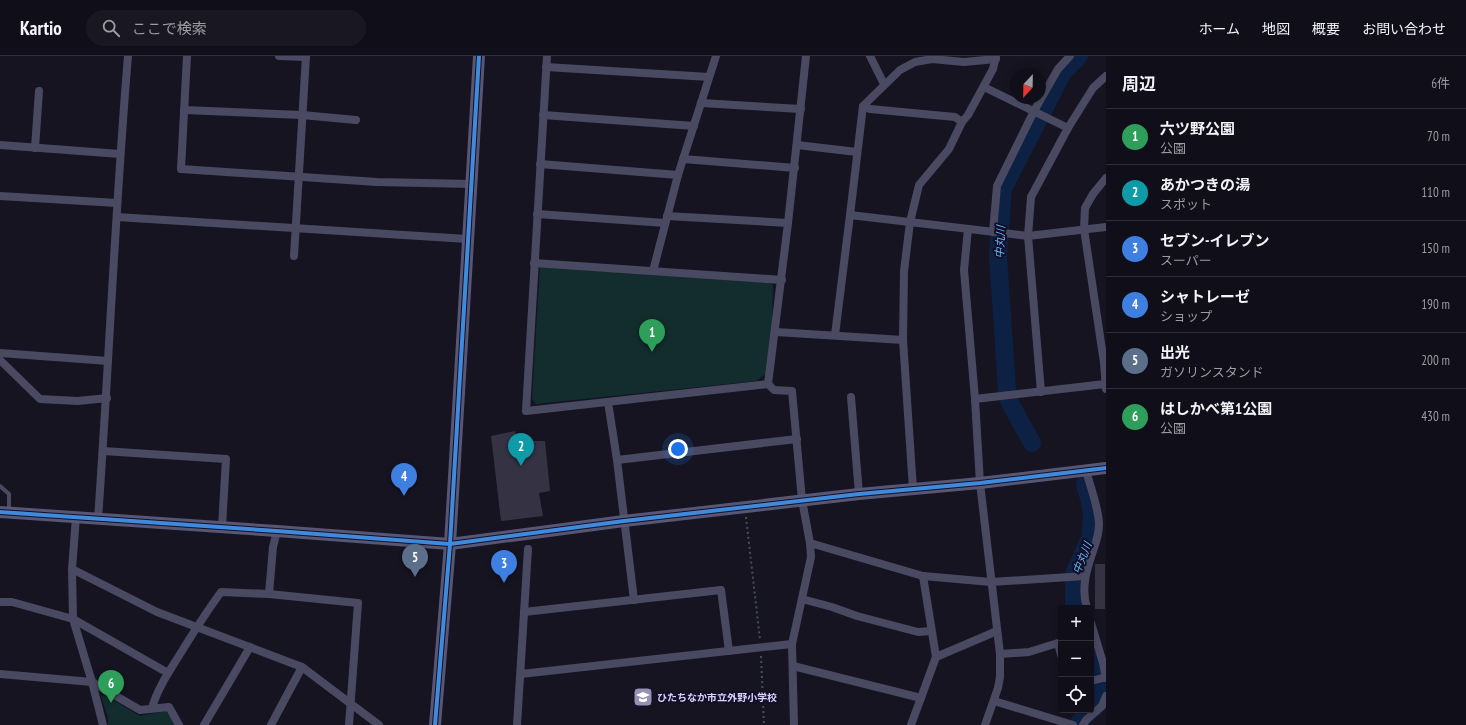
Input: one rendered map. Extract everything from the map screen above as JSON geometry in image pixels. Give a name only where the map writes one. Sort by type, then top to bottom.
[{"type":"street","points":[[98,519],[107,398],[120,154],[128,56]]},
{"type":"street","points":[[187,56],[182,169],[377,182],[471,184]]},
{"type":"street","points":[[279,56],[306,57],[294,256]]},
{"type":"street","points":[[435,725],[450,544],[479,56]]},
{"type":"street","points":[[547,56],[526,412],[768,384]]},
{"type":"street","points":[[653,271],[678,175],[716,56]]},
{"type":"street","points":[[768,384],[776,332],[795,168],[806,56]]},
{"type":"street","points":[[870,56],[884,84]]},
{"type":"street","points":[[994,232],[997,186],[1034,111],[1058,69],[1070,56]]},
{"type":"street","points":[[835,335],[863,106],[900,70],[915,62],[932,59],[964,62],[996,57],[994,70],[968,115],[962,122],[949,149],[920,185],[910,222],[904,271],[904,340],[913,489]]},
{"type":"street","points":[[546,66],[709,77]]},
{"type":"street","points":[[1041,392],[1028,236],[1031,197],[1068,128],[1093,88],[1106,76]]},
{"type":"street","points":[[984,87],[1068,128]]},
{"type":"street","points":[[35,148],[39,91]]},
{"type":"street","points":[[701,103],[801,109]]},
{"type":"street","points":[[863,106],[870,109],[955,118],[962,122]]},
{"type":"street","points":[[184,110],[302,115],[356,120]]},
{"type":"street","points":[[543,115],[694,126]]},
{"type":"street","points":[[0,145],[120,154]]},
{"type":"street","points":[[797,145],[857,152]]},
{"type":"street","points":[[683,159],[795,168]]},
{"type":"street","points":[[540,164],[678,175]]},
{"type":"street","points":[[975,399],[1106,386],[1105,363],[1084,229],[1085,208],[1093,194],[1106,178]]},
{"type":"street","points":[[0,196],[117,203]]},
{"type":"street","points":[[537,214],[666,220],[788,223]]},
{"type":"street","points":[[850,215],[1028,236],[1106,227]]},
{"type":"street","points":[[117,217],[467,239]]},
{"type":"street","points":[[968,229],[964,270],[975,399],[980,482],[1000,654],[1000,677],[998,688],[984,725]]},
{"type":"street","points":[[534,263],[782,280]]},
{"type":"street","points":[[776,332],[904,340]]},
{"type":"street","points":[[0,354],[108,361]]},
{"type":"street","points":[[0,360],[40,399],[78,401],[107,398]]},
{"type":"street","points":[[768,384],[774,390],[792,391],[802,500],[810,543],[811,557],[792,644],[794,725]]},
{"type":"street","points":[[851,397],[859,494]]},
{"type":"street","points":[[608,402],[617,460],[634,600]]},
{"type":"street","points":[[617,460],[797,439]]},
{"type":"street","points":[[103,451],[226,459],[222,527]]},
{"type":"street","points":[[4,512],[450,544],[624,521],[802,500],[1106,468]]},
{"type":"street","points":[[1086,470],[1094,498],[1099,524],[1098,536],[1085,576],[1084,599],[1086,605]]},
{"type":"street","points":[[76,517],[72,569],[74,620],[103,725]]},
{"type":"street","points":[[269,594],[273,547],[277,531]]},
{"type":"street","points":[[810,543],[924,576],[991,582],[1085,576]]},
{"type":"street","points":[[517,725],[528,549]]},
{"type":"street","points":[[72,569],[157,612],[302,667],[379,725]]},
{"type":"street","points":[[911,725],[936,657],[924,576]]},
{"type":"street","points":[[524,612],[720,590],[729,651]]},
{"type":"street","points":[[152,708],[155,696],[168,673],[196,627],[221,592],[269,594],[358,603],[350,725]]},
{"type":"street","points":[[802,599],[832,607],[857,616],[918,632],[931,631]]},
{"type":"street","points":[[0,602],[12,602],[74,620],[168,673]]},
{"type":"street","points":[[936,657],[997,631]]},
{"type":"street","points":[[1094,633],[1106,677],[1094,680]]},
{"type":"street","points":[[1000,654],[1029,652],[1058,643]]},
{"type":"street","points":[[521,674],[729,651],[761,649],[792,644]]},
{"type":"street","points":[[204,725],[250,647]]},
{"type":"street","points":[[793,666],[921,698]]},
{"type":"street","points":[[271,725],[302,667]]},
{"type":"street","points":[[0,674],[92,682],[140,710],[168,707],[179,725]]},
{"type":"street","points":[[1083,725],[1086,720],[1102,706],[1106,696]]},
{"type":"street","points":[[994,701],[1073,725]]},
{"type":"lane","points":[[0,486],[9,494],[4,512]]},
{"type":"path","points":[[745,507],[761,649],[764,725]]},
{"type":"green space","points":[[540,266],[765,281],[773,285],[772,329],[766,374],[756,381],[536,404],[532,399]]},
{"type":"green space","points":[[105,695],[140,716],[166,711],[175,725],[108,725],[108,717],[101,696]]},
{"type":"building","points":[[515,431],[517,441],[545,441],[550,491],[539,493],[543,516],[501,521],[491,436]]},
{"type":"building","points":[[1095,564],[1105,564],[1105,609],[1095,609]]},
{"type":"waterway","name":"中丸川","points":[[1032,443],[1009,401],[1007,390],[998,256],[1003,189],[1063,72],[1079,56]]},
{"type":"waterway","name":"中丸川","points":[[1074,605],[1074,574],[1090,538],[1092,517],[1085,484]]},
{"type":"waterway","name":"中丸川","points":[[1078,725],[1082,718],[1097,705],[1099,700],[1100,688],[1094,666]]},
{"type":"cycle path","points":[[435,725],[450,544],[479,56]]},
{"type":"cycle path","points":[[0,512],[450,544],[624,521],[1106,468]]},
{"type":"place","name":"六ツ野公園","points":[[652,352]]},
{"type":"place","name":"あかつきの湯","points":[[521,466]]},
{"type":"place","name":"シャトレーゼ","points":[[404,496]]},
{"type":"place","name":"出光","points":[[415,577]]},
{"type":"place","name":"セブン-イレブン","points":[[504,583]]},
{"type":"place","name":"ひたちなか市立外野小学校","points":[[643,697]]},
{"type":"place","name":"はしかべ第1公園","points":[[111,703]]}]
